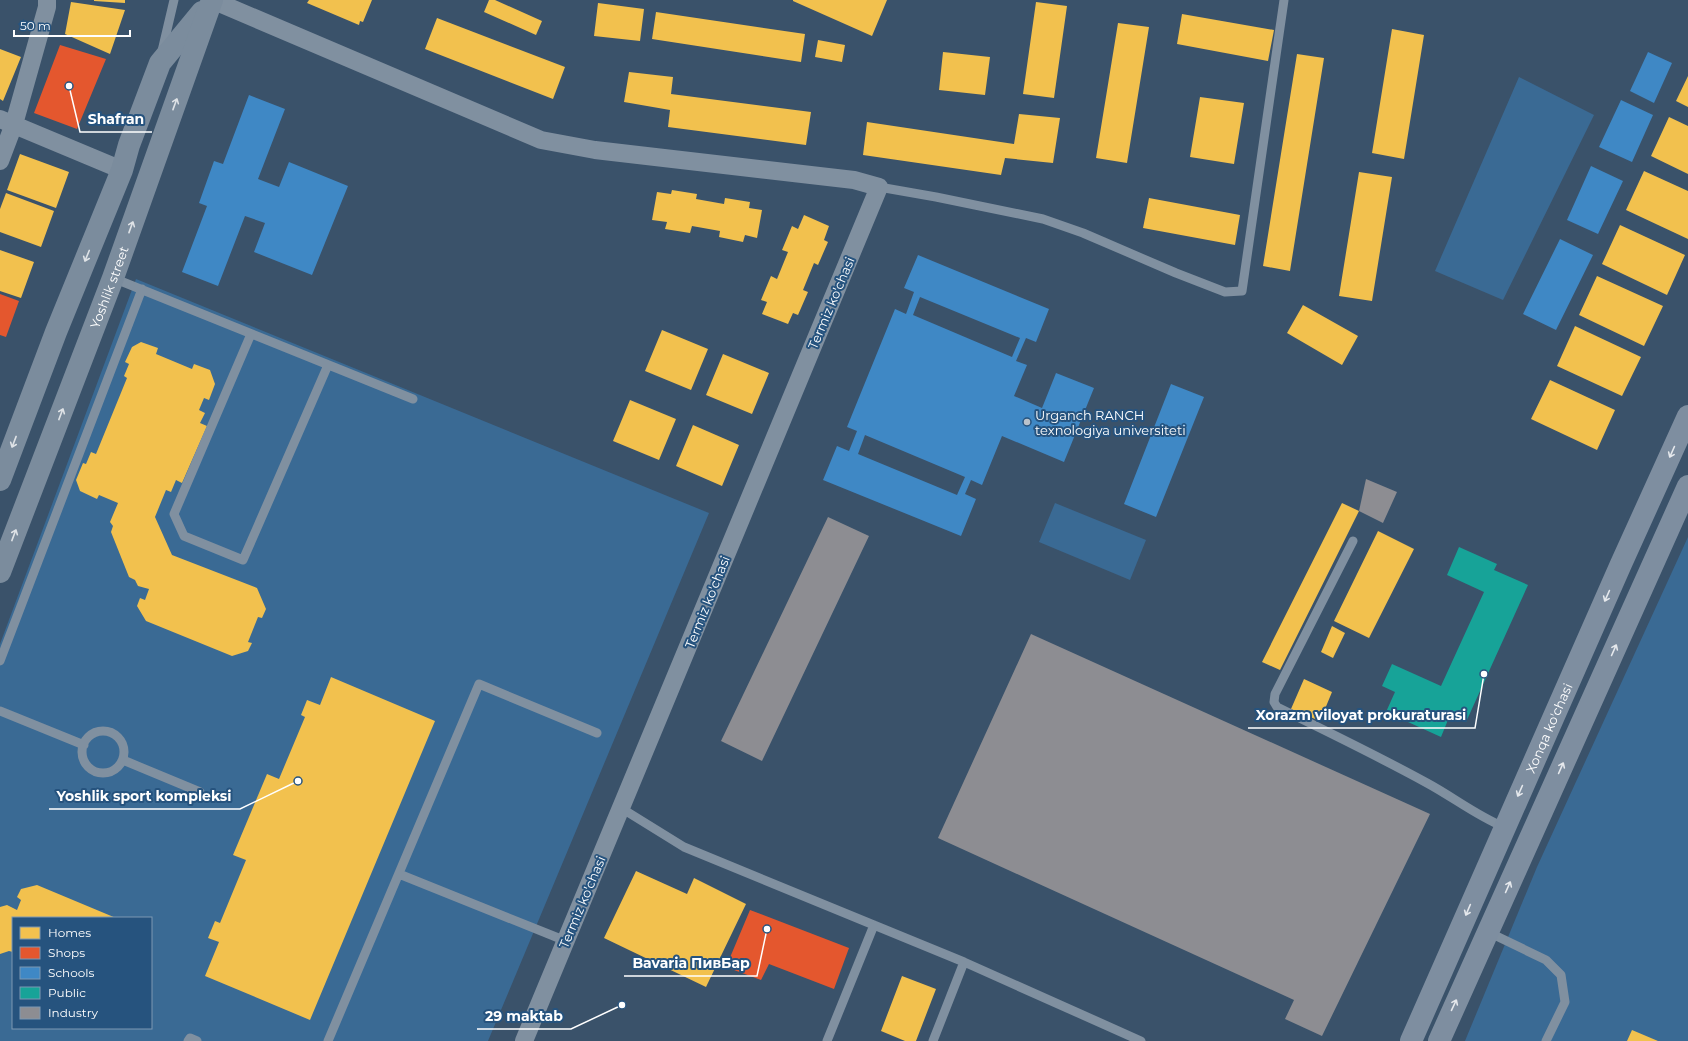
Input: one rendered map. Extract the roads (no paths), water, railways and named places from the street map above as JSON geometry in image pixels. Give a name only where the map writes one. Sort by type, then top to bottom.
[{"type":"main road","points":[[0,480],[56,332],[122,170],[129,145],[160,62],[212,0]]},
{"type":"main road","name":"Yoshlik street","points":[[0,572],[113,278],[212,0]]},
{"type":"main road","name":"Xonqa ko'chasi","points":[[1411,1041],[1504,827],[1688,416]]},
{"type":"main road","points":[[1438,1041],[1688,486]]},
{"type":"main road","points":[[1621,564],[1648,574]]},
{"type":"street","points":[[0,161],[7,122],[47,7],[47,0]]},
{"type":"street","points":[[212,0],[541,140],[595,150],[854,180],[879,187]]},
{"type":"street","points":[[7,122],[122,170]]},
{"type":"street","name":"Termiz ko'chasi","points":[[524,1041],[879,187]]},
{"type":"lane","points":[[160,62],[174,0]]},
{"type":"lane","points":[[879,187],[1043,219],[1083,233],[1176,273],[1225,292],[1242,291],[1284,0]]},
{"type":"lane","points":[[113,278],[412,400]]},
{"type":"lane","points":[[0,661],[142,289]]},
{"type":"lane","points":[[251,334],[174,514],[184,536],[243,560],[328,365]]},
{"type":"lane","points":[[1353,541],[1275,694],[1274,702],[1277,707],[1383,759],[1444,792],[1473,811],[1504,827]]},
{"type":"lane","points":[[328,1041],[479,684],[596,733]]},
{"type":"lane","points":[[0,711],[84,744]]},
{"type":"lane","points":[[98,732],[111,732],[121,741],[124,747],[123,760],[113,771],[106,773],[95,771],[87,765],[84,759],[82,752],[84,744],[87,739],[98,732]]},
{"type":"lane","points":[[123,760],[200,792]]},
{"type":"lane","points":[[622,808],[684,847],[964,962],[1141,1041]]},
{"type":"lane","points":[[399,874],[566,941]]},
{"type":"lane","points":[[827,1041],[874,925]]},
{"type":"lane","points":[[1487,932],[1546,960],[1561,975],[1565,1002],[1546,1041]]},
{"type":"lane","points":[[933,1041],[964,962]]},
{"type":"lane","points":[[188,1041],[190,1038],[197,1041]]},
{"type":"place","name":"Shafran","points":[[69,86]]},
{"type":"place","name":"Urganch RANCH texnologiya universiteti","points":[[1027,422]]},
{"type":"place","name":"Xorazm viloyat prokuraturasi","points":[[1484,674]]},
{"type":"place","name":"Yoshlik sport kompleksi","points":[[298,781]]},
{"type":"place","name":"Bavaria ПивБар","points":[[767,929]]},
{"type":"place","name":"29 maktab","points":[[622,1005]]}]
